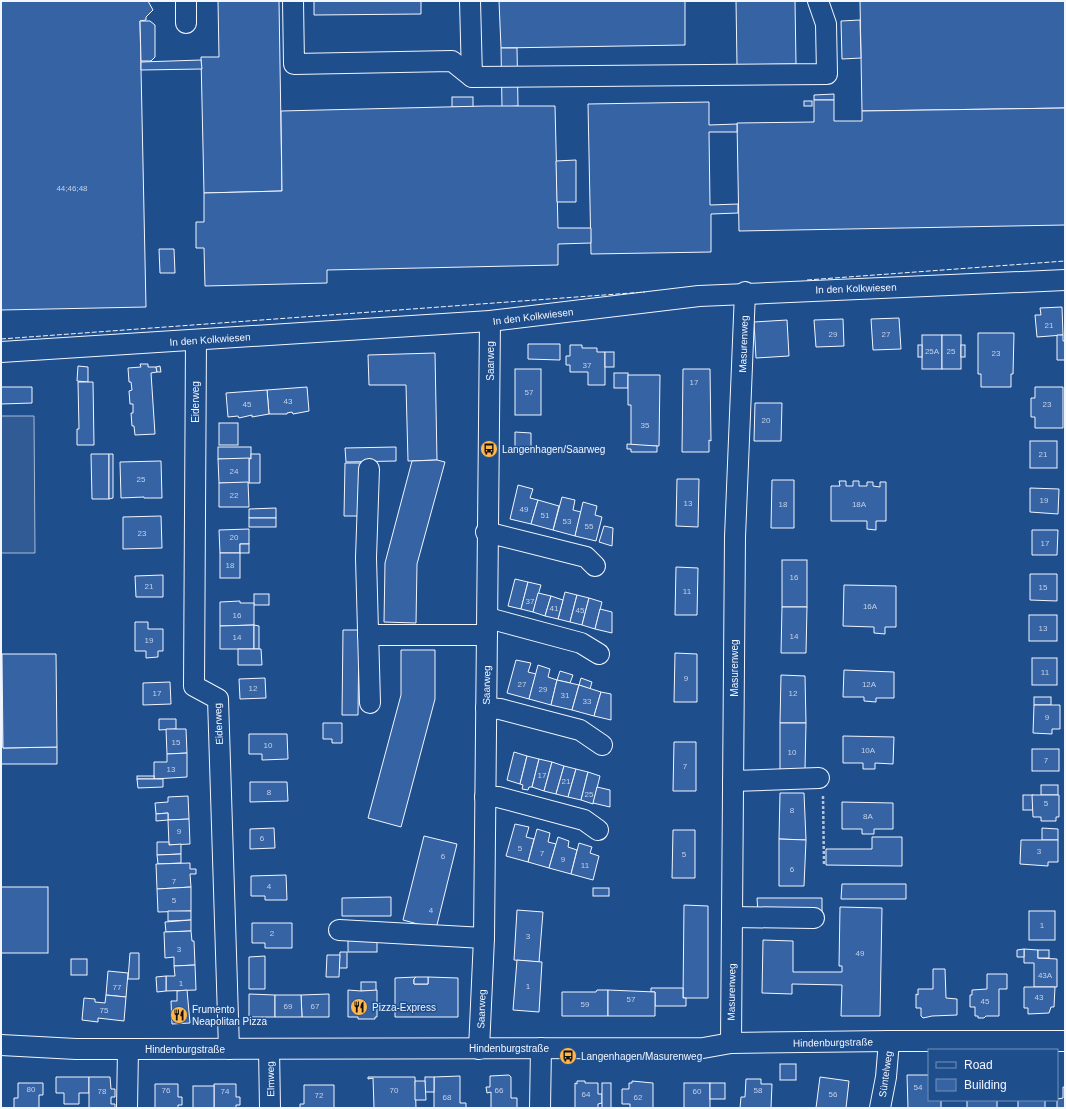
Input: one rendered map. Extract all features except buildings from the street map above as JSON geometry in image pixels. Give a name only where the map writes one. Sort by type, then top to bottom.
[{"type":"street","points":[[186,1],[186,23]]},
{"type":"street","points":[[293,1],[294,64],[452,61],[472,77],[827,74],[826,24],[818,1]]},
{"type":"street","points":[[470,1],[472,77]]},
{"type":"street","name":"In den Kolkwiesen","points":[[1,352],[490,321],[699,296],[745,292],[1065,280]]},
{"type":"street","name":"Masurenweg","points":[[731,1044],[735,538],[745,292]]},
{"type":"street","name":"Saarweg","points":[[479,1048],[484,938],[488,627],[486,532],[489,449],[490,321]]},
{"type":"street","name":"Eiderweg","points":[[196,340],[194,686],[218,698],[229,1049]]},
{"type":"street","points":[[369,469],[366,558],[370,703]]},
{"type":"street","points":[[486,532],[586,557],[596,566]]},
{"type":"street","points":[[368,635],[488,627],[580,643],[599,654]]},
{"type":"street","points":[[486,708],[500,709],[580,730],[602,745]]},
{"type":"street","points":[[733,781],[819,778]]},
{"type":"street","points":[[485,797],[498,797],[584,820],[598,830]]},
{"type":"street","points":[[732,917],[814,918]]},
{"type":"street","points":[[339,930],[484,938]]},
{"type":"street","name":"Hindenburgstraße","points":[[1,1045],[76,1049],[703,1048],[731,1044],[889,1041],[1065,1041]]},
{"type":"street","name":"Süntelweg","points":[[880,1108],[886,1078],[889,1041]]},
{"type":"street","points":[[540,1108],[541,1048]]},
{"type":"street","points":[[127,1108],[128,1049]]},
{"type":"street","name":"Elmweg","points":[[269,1049],[270,1108]]},
{"type":"path","points":[[819,778],[824,801],[824,865]]},
{"type":"shaded area","points":[[1,416],[34,416],[35,553],[1,553]]},
{"type":"fence","points":[[807,280],[1065,261]]},
{"type":"fence","points":[[1,339],[645,292]]},
{"type":"place","name":"Langenhagen/Saarweg","points":[[489,449]]},
{"type":"place","name":"Pizza-Express","points":[[359,1007]]},
{"type":"place","name":"Frumento Neapolitan Pizza","points":[[179,1015]]},
{"type":"place","name":"Langenhagen/Masurenweg","points":[[568,1056]]}]
